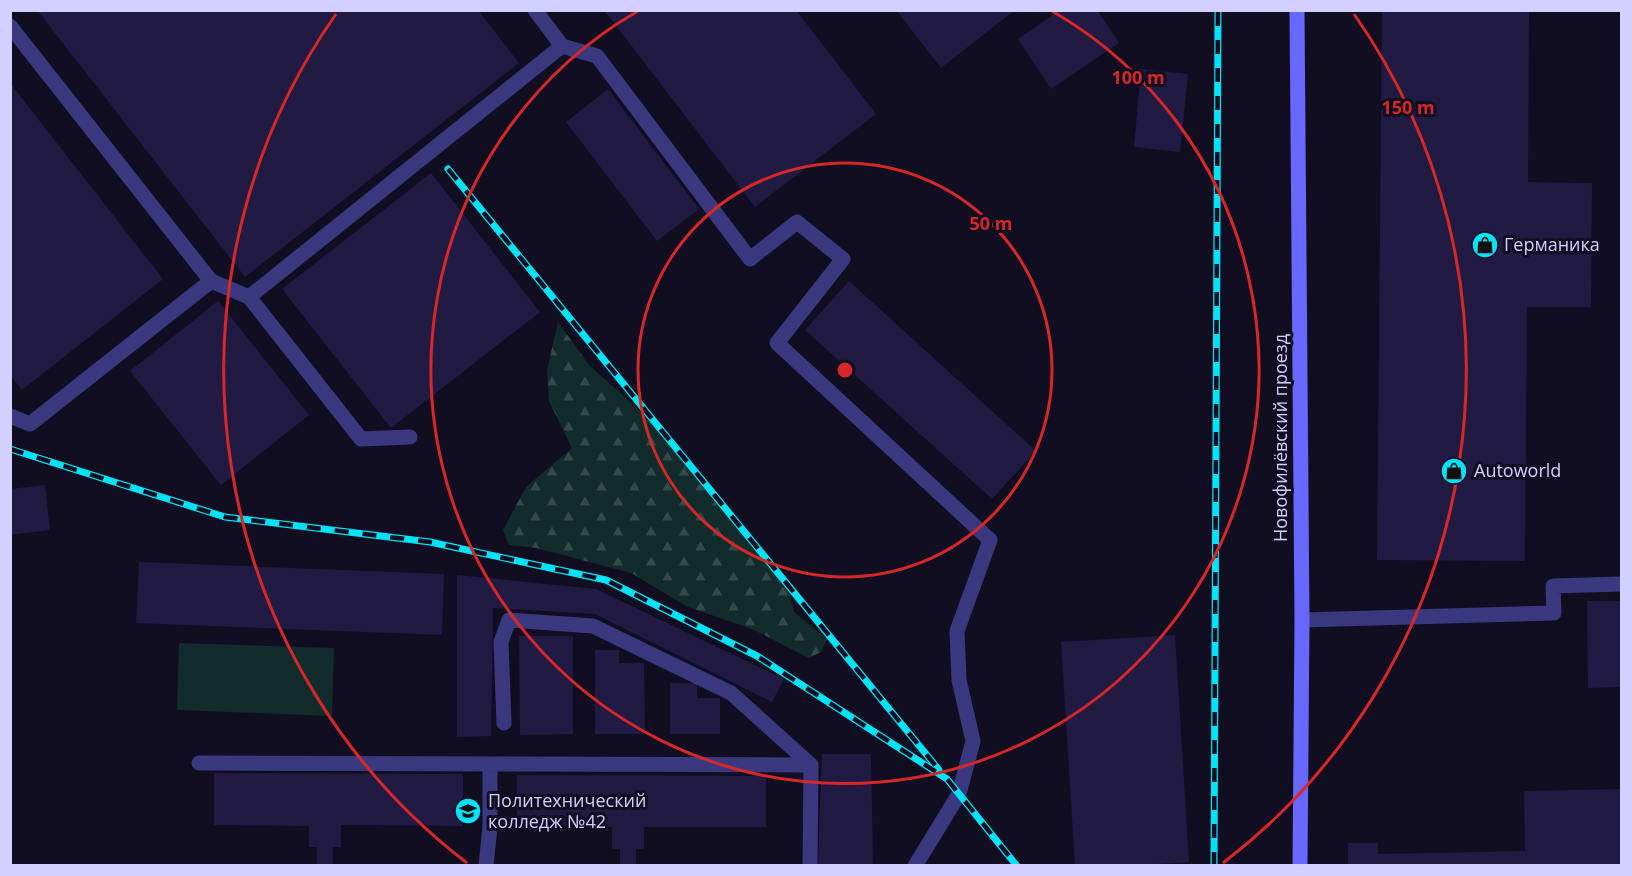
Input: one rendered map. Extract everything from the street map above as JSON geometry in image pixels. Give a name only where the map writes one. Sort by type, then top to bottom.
[{"type":"street","name":"Новофилёвский проезд","points":[[1297,10],[1302,620],[1300,866]]},
{"type":"lane","points":[[535,10],[562,46],[597,56],[750,259],[797,222],[843,260],[777,343],[990,540],[957,631],[958,680],[973,741],[959,794],[915,866]]},
{"type":"lane","points":[[10,26],[211,281],[249,297],[362,439],[410,436]]},
{"type":"lane","points":[[249,297],[562,46]]},
{"type":"lane","points":[[10,416],[30,424],[211,281]]},
{"type":"lane","points":[[1302,620],[1554,613],[1553,586],[1622,584]]},
{"type":"lane","points":[[504,723],[501,642],[509,620],[592,626],[731,693],[812,765],[810,866]]},
{"type":"lane","points":[[199,763],[812,765]]},
{"type":"lane","points":[[486,866],[490,827],[490,764]]},
{"type":"green space","points":[[558,322],[589,365],[646,416],[706,491],[771,561],[787,583],[794,612],[827,639],[821,652],[809,658],[752,629],[688,607],[631,573],[536,548],[509,545],[503,530],[526,487],[572,448],[549,401],[547,370]]},
{"type":"green space","points":[[179,643],[334,648],[332,716],[177,710]]},
{"type":"building","points":[[37,10],[478,10],[519,63],[245,277]]},
{"type":"building","points":[[604,10],[796,10],[876,114],[755,207]]},
{"type":"building","points":[[896,10],[1015,10],[941,68]]},
{"type":"building","points":[[1060,10],[1097,10],[1119,43],[1051,89],[1018,39]]},
{"type":"building","name":"Германика","points":[[1382,10],[1529,11],[1528,182],[1592,183],[1591,307],[1527,307],[1525,561],[1377,560]]},
{"type":"building","points":[[1141,69],[1188,74],[1180,152],[1134,147]]},
{"type":"building","points":[[10,83],[163,279],[22,390],[10,375]]},
{"type":"building","points":[[608,89],[699,209],[657,241],[566,122]]},
{"type":"building","points":[[431,173],[540,312],[391,428],[282,289]]},
{"type":"building","points":[[849,281],[1036,451],[992,499],[805,330]]},
{"type":"building","points":[[218,301],[309,415],[221,485],[130,371]]},
{"type":"building","points":[[45,485],[50,530],[10,535],[10,489]]},
{"type":"building","points":[[139,562],[444,574],[442,635],[136,623]]},
{"type":"building","points":[[457,575],[596,589],[784,679],[772,702],[595,614],[493,608],[491,736],[457,737]]},
{"type":"building","points":[[1587,601],[1622,601],[1622,687],[1588,688]]},
{"type":"building","points":[[1175,635],[1189,862],[1075,866],[1061,642]]},
{"type":"building","points":[[519,636],[573,636],[573,734],[520,735]]},
{"type":"building","points":[[595,650],[619,650],[619,663],[644,663],[645,734],[595,734]]},
{"type":"building","points":[[670,683],[697,683],[697,698],[720,698],[720,734],[670,734]]},
{"type":"building","points":[[822,754],[871,754],[873,866],[818,866]]},
{"type":"building","points":[[214,773],[463,774],[463,826],[341,825],[341,847],[333,847],[333,866],[317,866],[317,847],[309,847],[309,826],[214,825]]},
{"type":"building","points":[[517,775],[766,776],[766,827],[644,827],[644,849],[636,849],[636,866],[620,866],[620,849],[612,849],[612,827],[517,827]]},
{"type":"building","points":[[1622,789],[1622,866],[1348,866],[1348,843],[1378,843],[1378,854],[1525,851],[1524,791]]},
{"type":"railway","points":[[1214,866],[1218,10]]},
{"type":"railway","points":[[448,169],[939,770]]},
{"type":"railway","points":[[10,449],[225,517],[430,542],[606,580],[757,656],[947,779],[1017,866]]},
{"type":"place","name":"Германика","points":[[1485,245]]},
{"type":"place","name":"Autoworld","points":[[1454,471]]},
{"type":"place","name":"Политехнический колледж №42","points":[[468,811]]}]
